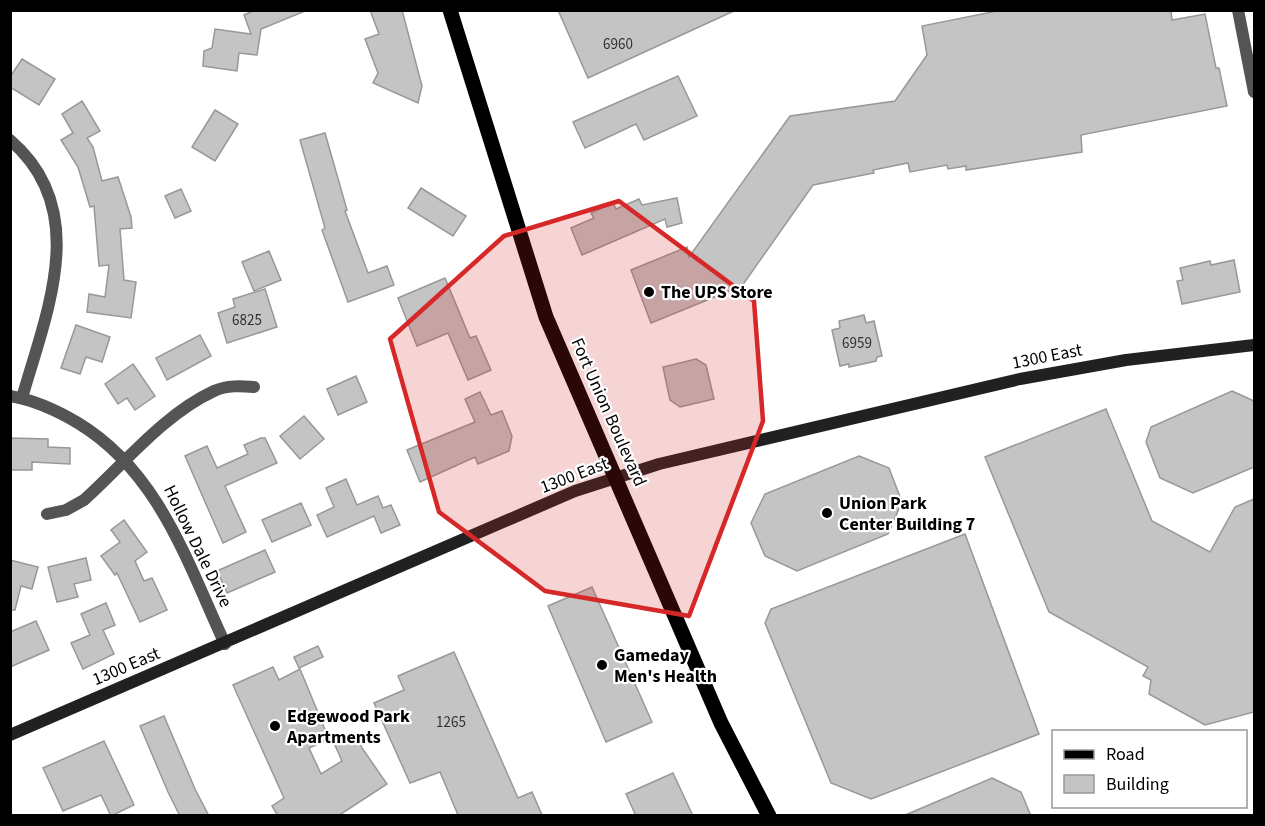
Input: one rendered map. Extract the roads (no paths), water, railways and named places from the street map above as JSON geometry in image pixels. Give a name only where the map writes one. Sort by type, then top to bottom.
[{"type":"main road","name":"Fort Union Boulevard","points":[[450,10],[531,278],[571,376],[722,723],[769,816]]},
{"type":"main road","name":"1300 East","points":[[10,735],[557,499],[616,477],[751,440],[1050,373],[1126,360],[1254,345]]},
{"type":"street","points":[[1238,10],[1254,92]]},
{"type":"street","points":[[10,140],[20,148],[42,180],[55,213],[58,248],[54,284],[16,397]]},
{"type":"street","points":[[46,514],[66,510],[84,500],[173,418],[215,390],[234,386],[254,387]]},
{"type":"street","name":"Hollow Dale Drive","points":[[16,397],[43,405],[84,427],[126,461],[146,484],[163,510],[225,644]]},
{"type":"place","name":"The UPS Store","points":[[649,292]]},
{"type":"place","name":"Union Park Center Building 7","points":[[827,513]]},
{"type":"place","name":"Gameday Men's Health","points":[[602,665]]},
{"type":"place","name":"Edgewood Park Apartments","points":[[275,726]]}]
